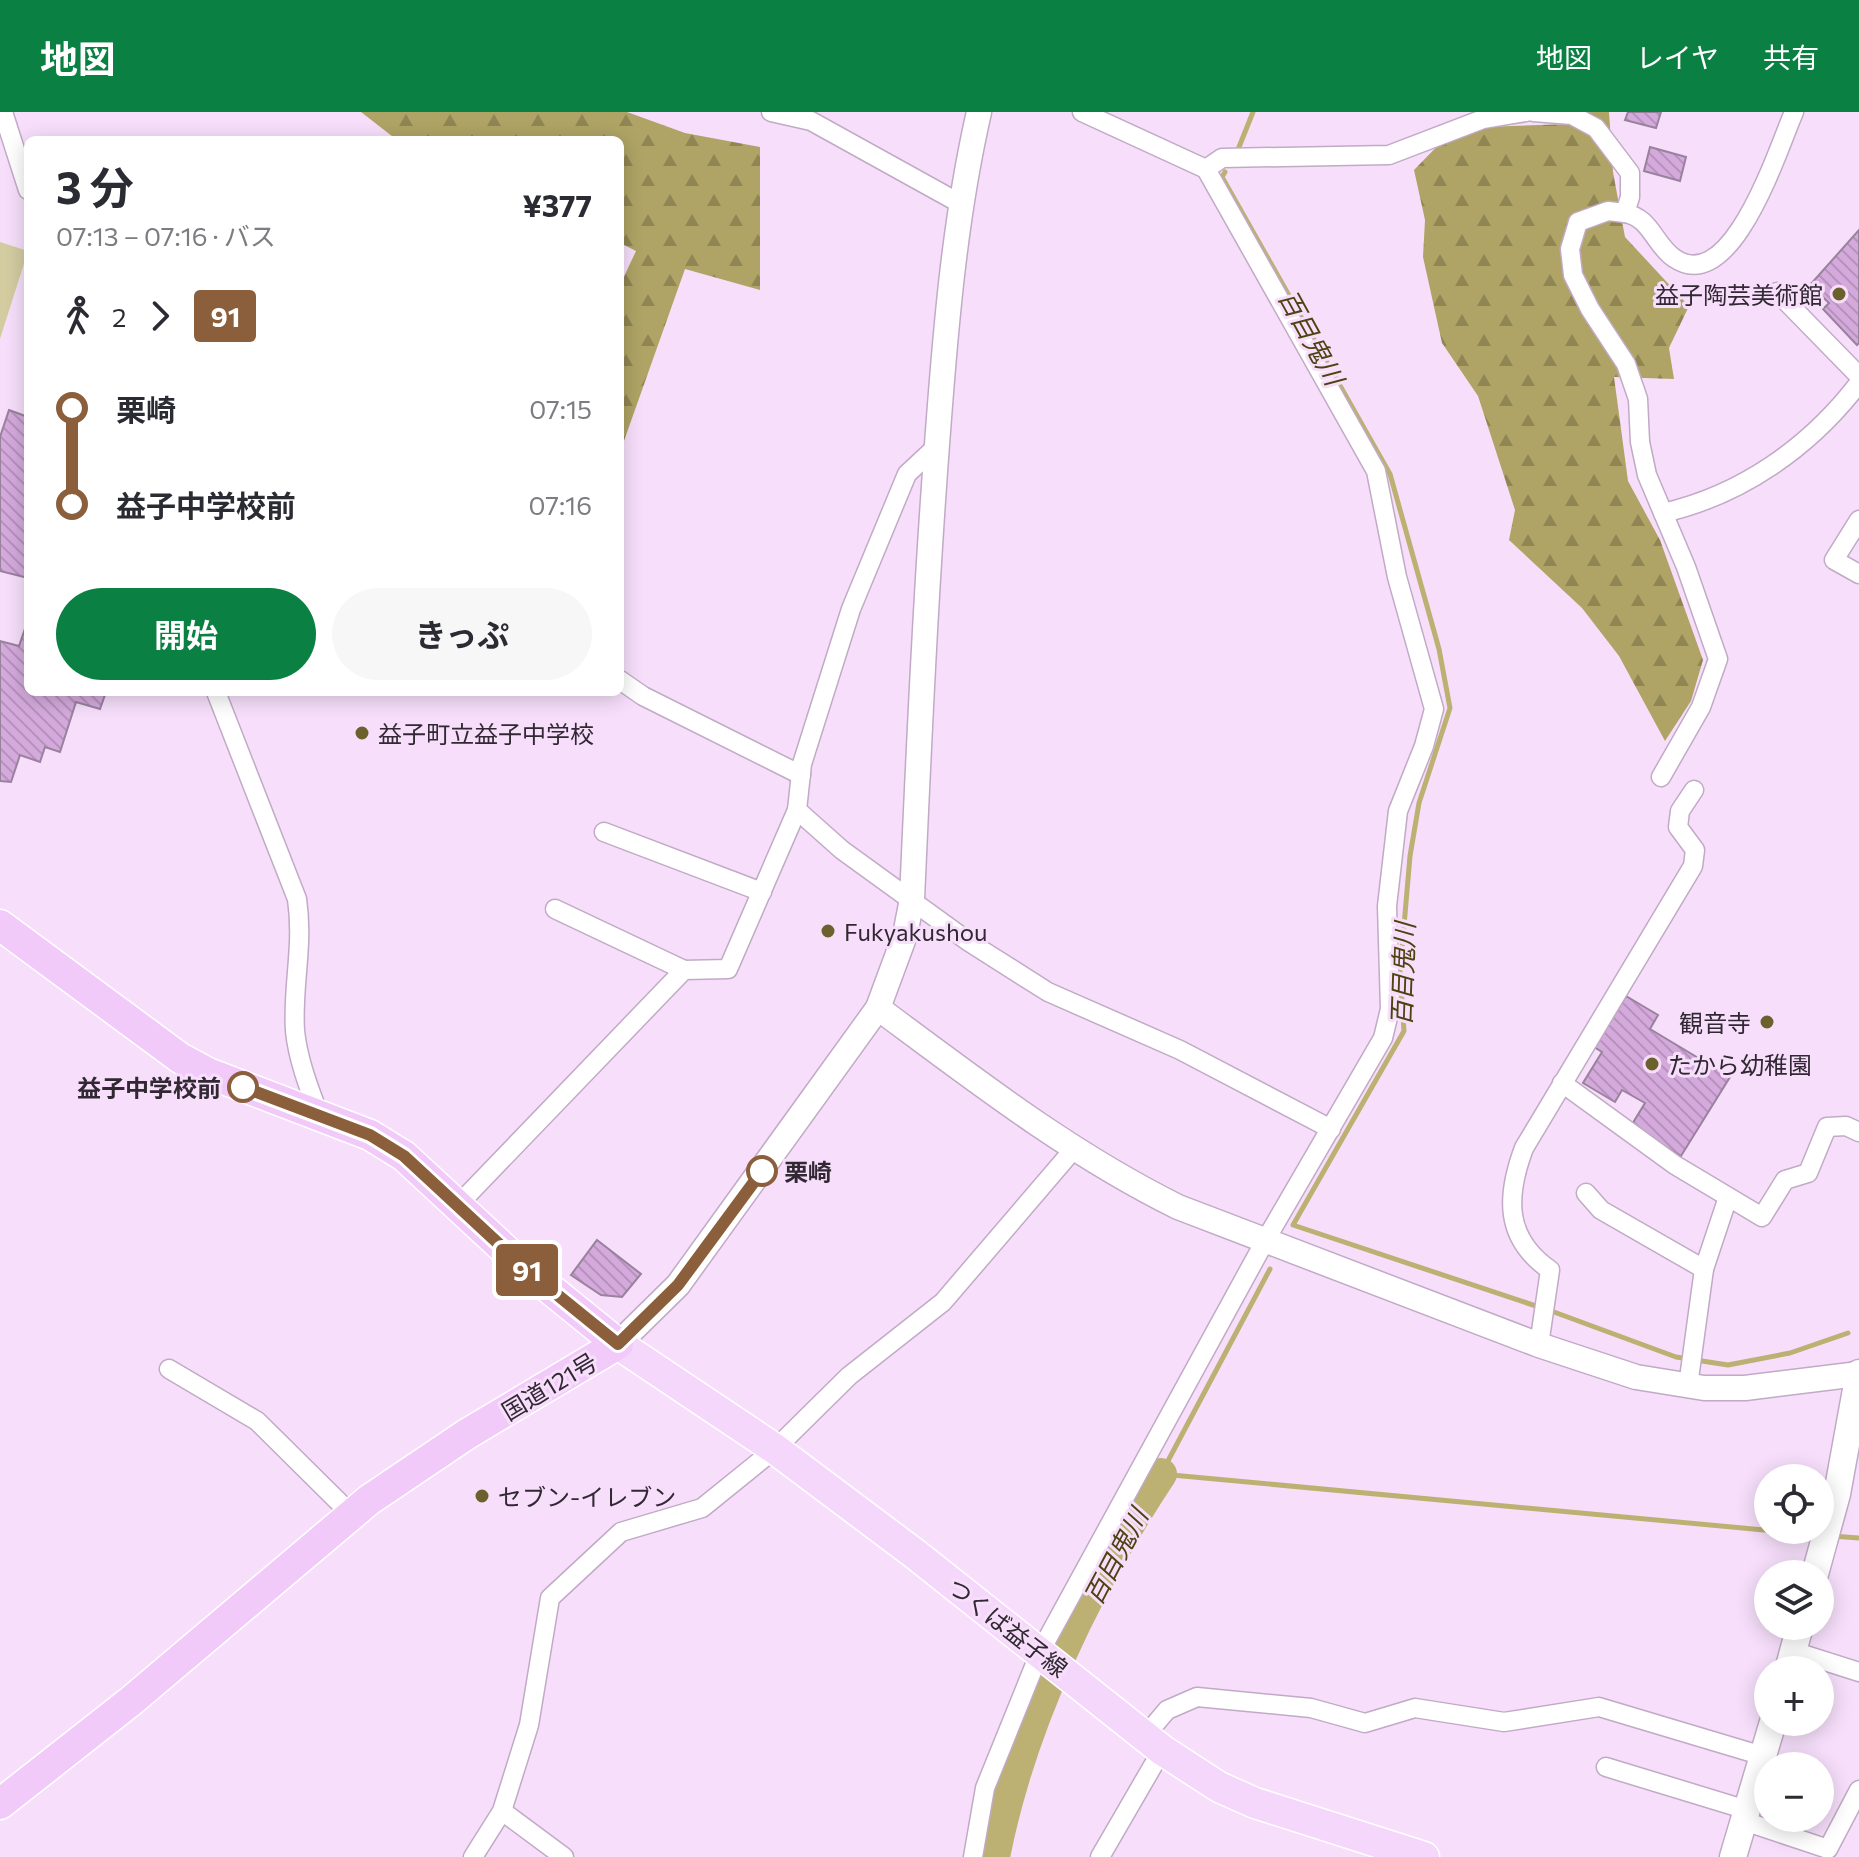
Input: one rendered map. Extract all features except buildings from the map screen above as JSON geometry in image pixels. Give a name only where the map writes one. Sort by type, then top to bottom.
[{"type":"highway","name":"国道121号","points":[[0,925],[180,1058],[370,1135],[404,1156],[528,1271],[618,1344],[419,1464],[352,1515],[131,1701],[0,1804]]},
{"type":"main road","name":"つくば益子線","points":[[618,1344],[775,1449],[1154,1743],[1219,1787],[1255,1803],[1424,1857]]},
{"type":"main road","points":[[1819,1560],[1837,1494],[1859,1374]]},
{"type":"main road","points":[[1733,1857],[1754,1786]]},
{"type":"street","points":[[3,112],[24,178]]},
{"type":"street","points":[[771,112],[811,121],[961,204]]},
{"type":"street","points":[[618,1344],[678,1285],[878,1008],[901,948],[912,899],[936,447],[946,319],[961,204],[979,112]]},
{"type":"street","points":[[973,1857],[985,1788],[1265,1241],[1383,1038],[1390,1009],[1387,906],[1398,811],[1424,746],[1434,709],[1397,577],[1376,471],[1206,169],[1082,112]]},
{"type":"street","points":[[1206,169],[1222,158],[1389,155],[1483,119],[1526,112]]},
{"type":"street","points":[[1533,112],[1572,115],[1596,128],[1630,173],[1630,197],[1625,213]]},
{"type":"street","points":[[1661,777],[1701,707],[1718,659],[1647,475],[1640,442],[1638,399],[1626,364],[1590,309],[1573,275],[1570,249],[1578,222],[1608,211],[1637,215],[1675,258],[1694,265],[1713,260],[1731,246],[1744,226],[1794,112]]},
{"type":"street","points":[[1777,292],[1859,376]]},
{"type":"street","points":[[1663,513],[1697,505],[1768,472],[1810,435],[1859,383]]},
{"type":"street","points":[[555,909],[684,970],[728,969],[797,810],[801,775],[857,595],[907,474],[936,447]]},
{"type":"street","points":[[1859,520],[1834,560],[1859,574]]},
{"type":"street","points":[[624,683],[643,696],[801,775]]},
{"type":"street","points":[[218,696],[297,899],[302,933],[295,1030],[302,1067],[319,1115]]},
{"type":"street","points":[[1539,1345],[1550,1270],[1531,1257],[1515,1225],[1510,1202],[1513,1177],[1524,1148],[1693,866],[1695,850],[1678,827],[1680,811],[1694,790]]},
{"type":"street","points":[[797,810],[842,850],[969,942],[1048,992],[1180,1050],[1331,1129]]},
{"type":"street","points":[[604,832],[762,892]]},
{"type":"street","points":[[456,1207],[684,970]]},
{"type":"street","points":[[878,1008],[1073,1150],[1178,1207],[1539,1345],[1636,1377],[1688,1386],[1745,1388],[1859,1374]]},
{"type":"street","points":[[1562,1083],[1675,1165],[1762,1217],[1785,1180],[1808,1173],[1827,1127],[1846,1126],[1859,1132]]},
{"type":"street","points":[[473,1857],[502,1811],[529,1725],[550,1598],[621,1532],[702,1508],[775,1449],[849,1376],[943,1302],[1073,1150]]},
{"type":"street","points":[[1586,1193],[1601,1210],[1704,1269]]},
{"type":"street","points":[[1688,1386],[1704,1269],[1728,1197]]},
{"type":"street","points":[[169,1369],[257,1421],[352,1515]]},
{"type":"street","points":[[1794,1649],[1859,1672]]},
{"type":"street","points":[[1100,1857],[1167,1710],[1197,1697],[1311,1708],[1365,1723],[1415,1708],[1504,1722],[1599,1707],[1754,1753]]},
{"type":"street","points":[[1606,1767],[1828,1849],[1859,1790]]},
{"type":"street","points":[[502,1811],[564,1857]]},
{"type":"green space","points":[[361,112],[627,112],[685,133],[760,147],[760,290],[685,269],[624,441],[624,276],[636,251],[624,245],[624,136],[392,136]]},
{"type":"green space","points":[[1572,112],[1609,112],[1613,172],[1625,237],[1689,306],[1669,348],[1674,379],[1614,377],[1628,481],[1660,540],[1703,660],[1691,701],[1665,741],[1619,656],[1582,608],[1509,540],[1515,510],[1478,396],[1442,343],[1423,257],[1425,220],[1414,170],[1455,128],[1569,124]]},
{"type":"shaded area","points":[[0,242],[24,250],[24,264],[0,339]]},
{"type":"waterway","name":"百目鬼川","points":[[1237,152],[1253,112]]},
{"type":"waterway","name":"百目鬼川","points":[[1225,172],[1222,177],[1390,474],[1439,649],[1450,708],[1419,803],[1410,856],[1400,972],[1404,1031],[1293,1225],[1554,1312],[1676,1357],[1728,1365],[1790,1353],[1848,1333]]},
{"type":"waterway","points":[[1270,1269],[1161,1474],[1754,1529]]},
{"type":"waterway","name":"百目鬼川","points":[[994,1857],[1021,1757],[1059,1658],[1107,1563],[1161,1474]]},
{"type":"waterway","points":[[1834,1536],[1859,1538]]},
{"type":"bus line","name":"91","points":[[243,1087],[370,1135],[404,1156],[528,1271],[618,1344],[650,1316],[678,1285],[762,1171]]},
{"type":"place","name":"益子陶芸美術館","points":[[1839,294]]},
{"type":"place","name":"益子町立益子中学校","points":[[362,733]]},
{"type":"place","name":"Fukyakushou","points":[[828,931]]},
{"type":"place","name":"観音寺","points":[[1767,1022]]},
{"type":"place","name":"たから幼稚園","points":[[1652,1064]]},
{"type":"place","name":"益子中学校前","points":[[243,1087]]},
{"type":"place","name":"栗崎","points":[[762,1171]]},
{"type":"place","name":"セブン-イレブン","points":[[482,1496]]}]
